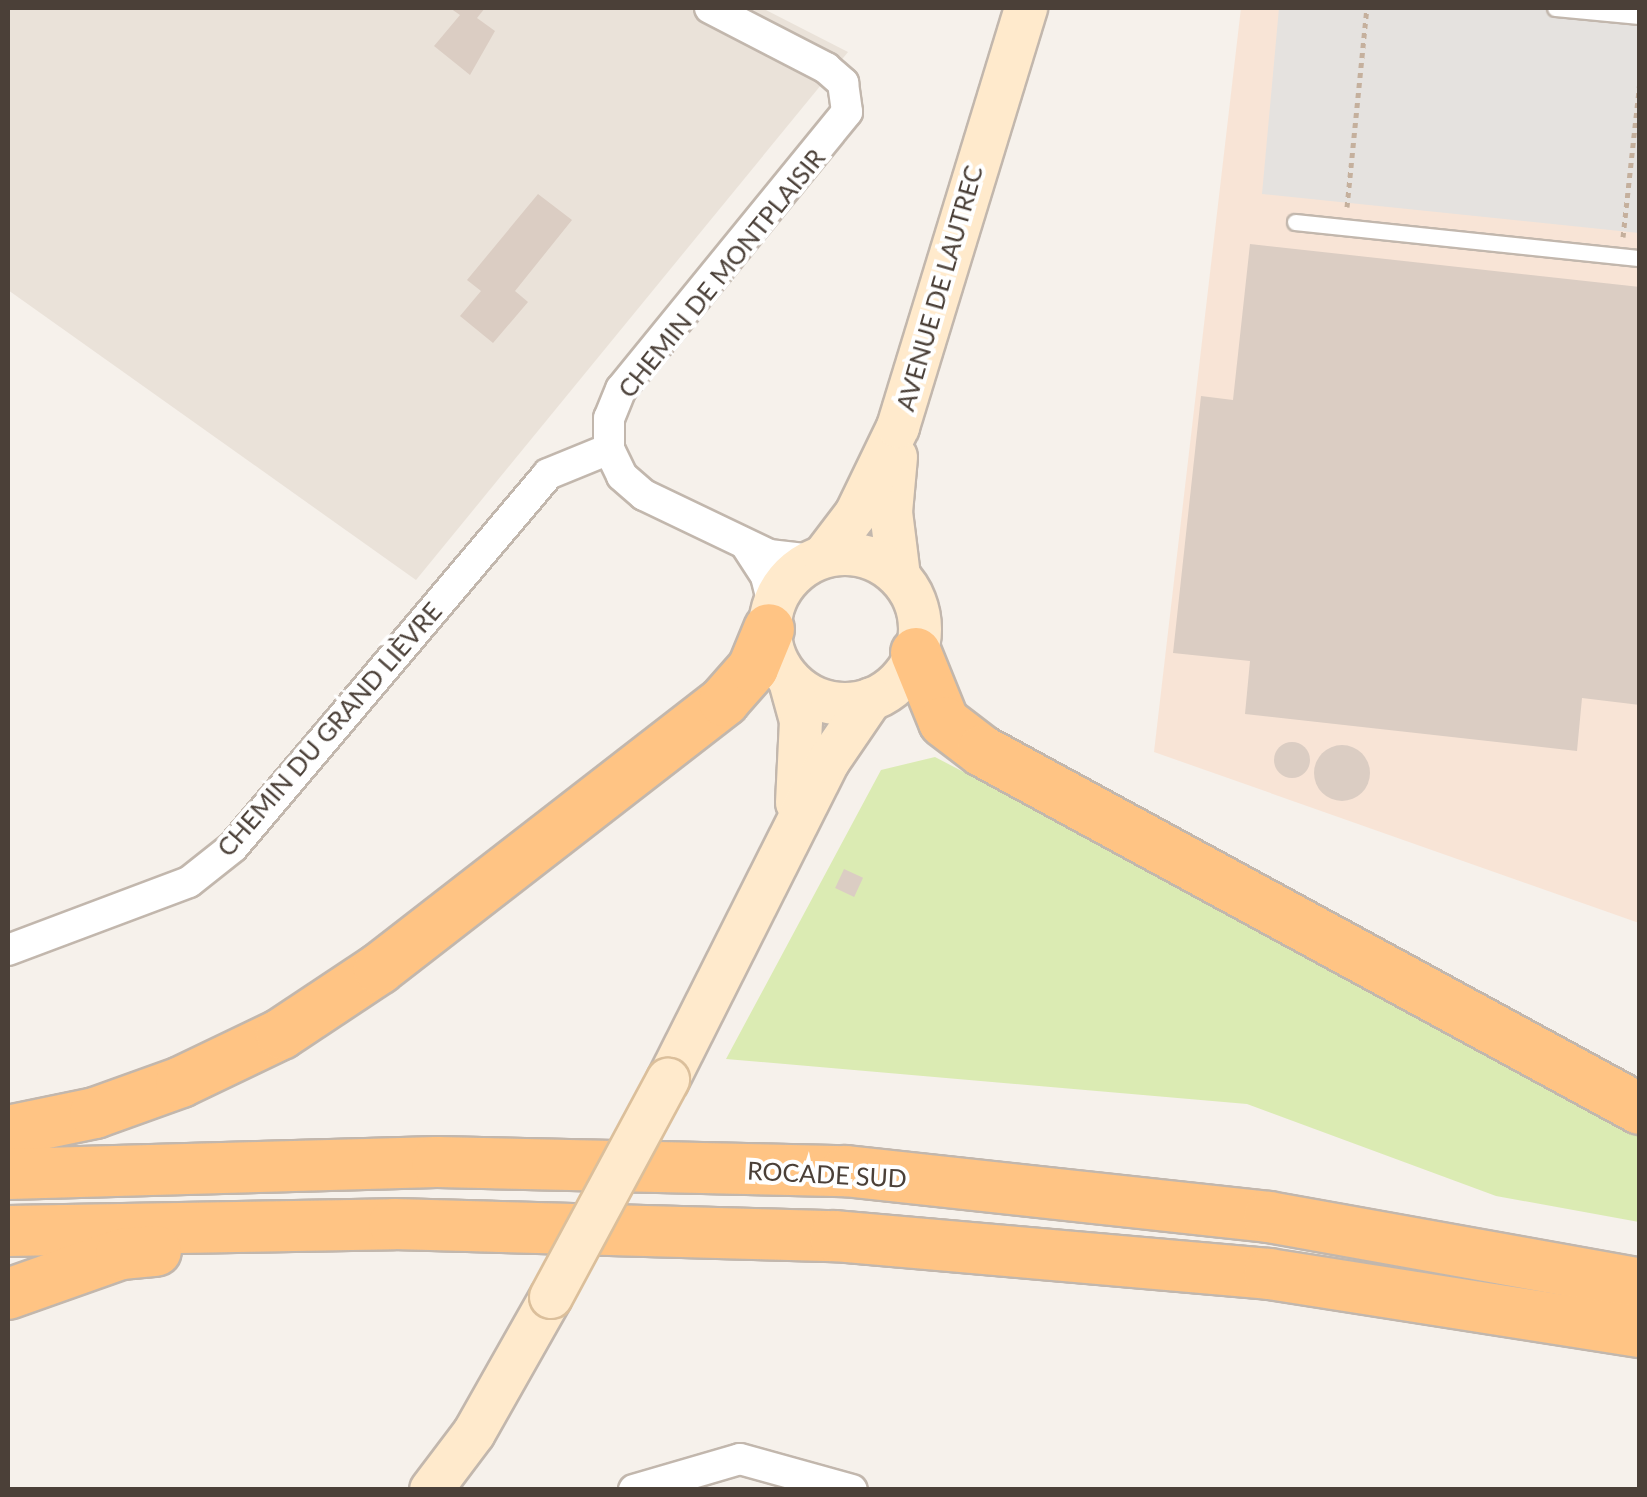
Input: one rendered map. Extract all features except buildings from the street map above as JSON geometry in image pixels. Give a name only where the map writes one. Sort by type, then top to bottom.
[{"type":"highway","points":[[8,1131],[95,1113],[181,1082],[298,1024],[379,969],[724,701],[752,668],[771,617]]},
{"type":"highway","points":[[916,654],[944,722],[982,751],[1640,1109]]},
{"type":"highway","name":"ROCADE SUD","points":[[8,1174],[437,1162],[846,1171],[1270,1217],[1640,1284]]},
{"type":"highway","points":[[8,1232],[394,1224],[835,1236],[1269,1274],[1640,1332]]},
{"type":"highway","points":[[8,1294],[121,1254],[394,1224]]},
{"type":"main road","name":"AVENUE DE LAUTREC","points":[[819,558],[856,514],[898,427],[1026,8]]},
{"type":"main road","points":[[431,1490],[474,1433],[551,1297],[668,1080],[828,762],[871,700],[898,681],[916,654],[918,612],[898,576],[891,512],[898,427]]},
{"type":"main road","points":[[790,843],[802,757],[790,680],[771,648],[771,617],[782,586],[819,558],[864,556],[898,576]]},
{"type":"main road","points":[[790,680],[827,702],[871,700]]},
{"type":"street","name":"CHEMIN DE MONTPLAISIR","points":[[609,449],[609,418],[621,389],[847,112],[843,83],[826,68],[710,8]]},
{"type":"street","points":[[609,449],[622,476],[644,495],[746,545],[819,558]]},
{"type":"street","name":"CHEMIN DU GRAND LIÈVRE","points":[[8,950],[189,882],[233,847],[548,474],[609,449]]},
{"type":"street","points":[[746,545],[766,576],[771,617]]},
{"type":"street","points":[[634,1490],[740,1460],[852,1490]]},
{"type":"lane","points":[[1556,8],[1640,16]]},
{"type":"lane","points":[[1295,222],[1640,258]]},
{"type":"path","points":[[1345,227],[1367,8]]},
{"type":"path","points":[[1621,256],[1640,81]]},
{"type":"shaded area","points":[[8,8],[762,8],[848,52],[416,580],[8,290]]},
{"type":"shaded area","points":[[1241,8],[1639,8],[1639,923],[1154,752]]},
{"type":"shaded area","points":[[1279,8],[1639,8],[1639,233],[1262,194]]},
{"type":"green space","points":[[935,757],[1639,1125],[1639,1222],[1496,1196],[1247,1104],[726,1059],[881,770]]}]
